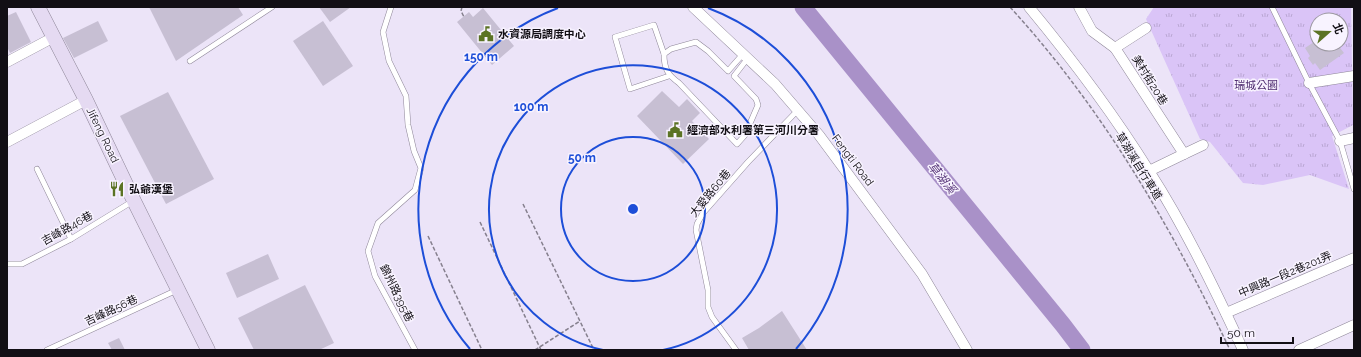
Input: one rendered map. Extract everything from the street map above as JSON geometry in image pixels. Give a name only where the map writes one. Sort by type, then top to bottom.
[{"type":"street","name":"Jifeng Road","points":[[38,7],[86,100],[208,350]]},
{"type":"street","name":"Fengti Road","points":[[693,7],[775,84],[819,135],[922,274],[967,350]]},
{"type":"street","points":[[1029,7],[1118,123],[1149,171],[1187,237],[1243,350]]},
{"type":"street","name":"美村街20巷","points":[[1079,7],[1092,31],[1115,48],[1184,154]]},
{"type":"street","points":[[1115,48],[1146,28]]},
{"type":"street","points":[[7,62],[54,37]]},
{"type":"street","points":[[1309,83],[1354,76]]},
{"type":"street","points":[[7,142],[86,100]]},
{"type":"street","points":[[1340,141],[1354,138]]},
{"type":"street","points":[[1149,171],[1203,145]]},
{"type":"street","name":"中興路一段2巷201弄","points":[[1226,313],[1354,258]]},
{"type":"street","points":[[1299,350],[1354,325]]},
{"type":"lane","points":[[190,61],[272,7]]},
{"type":"lane","name":"錦州路395巷","points":[[391,7],[383,32],[389,61],[406,96],[408,125],[414,151],[421,168],[415,190],[378,223],[368,252],[375,276],[415,350]]},
{"type":"lane","points":[[1272,7],[1309,83],[1340,141],[1354,189]]},
{"type":"lane","points":[[669,76],[630,88],[615,37],[654,25],[664,54],[665,65],[669,76],[679,83],[737,144],[745,135],[758,105],[756,99],[734,76],[746,56]]},
{"type":"lane","points":[[664,54],[671,49],[696,42],[708,51],[728,71],[746,56]]},
{"type":"lane","name":"大愛路60巷","points":[[736,350],[712,317],[708,307],[708,290],[696,230],[697,224],[703,213],[748,162],[798,110]]},
{"type":"lane","points":[[37,169],[71,239]]},
{"type":"lane","name":"吉峰路46巷","points":[[7,264],[22,264],[71,239],[134,201]]},
{"type":"lane","name":"吉峰路56巷","points":[[50,349],[178,290]]},
{"type":"path","points":[[462,7],[464,17]]},
{"type":"path","name":"草湖溪自行車道","points":[[1010,7],[1034,33],[1102,122],[1137,177],[1176,244],[1230,350]]},
{"type":"path","points":[[523,204],[594,350]]},
{"type":"path","points":[[480,222],[541,350]]},
{"type":"path","points":[[428,236],[482,350]]},
{"type":"path","points":[[535,350],[580,321]]},
{"type":"green space","name":"瑞城公園","points":[[1154,7],[1354,7],[1351,8],[1353,125],[1332,136],[1349,189],[1310,175],[1263,185],[1243,183],[1210,142],[1200,139],[1146,19]]},
{"type":"green space","points":[[1295,7],[1343,7],[1331,12],[1309,12],[1309,21],[1302,24]]},
{"type":"building","points":[[149,7],[238,7],[243,15],[176,61]]},
{"type":"building","points":[[319,7],[351,7],[330,22]]},
{"type":"building","name":"水資源局調度中心","points":[[483,8],[514,46],[492,65],[457,22],[469,12],[473,17]]},
{"type":"building","points":[[16,12],[31,42],[10,53],[7,47],[7,16]]},
{"type":"building","points":[[98,21],[108,41],[74,58],[63,38]]},
{"type":"building","points":[[323,21],[353,66],[323,86],[293,41]]},
{"type":"building","points":[[1309,45],[1309,52],[1344,53],[1320,70],[1315,63],[1313,65],[1308,58],[1310,56],[1305,48]]},
{"type":"building","name":"經濟部水利署第三河川分署","points":[[662,91],[679,107],[687,99],[700,113],[692,121],[709,139],[683,164],[637,116]]},
{"type":"building","points":[[168,92],[214,179],[166,204],[120,116]]},
{"type":"building","points":[[268,254],[279,279],[237,298],[226,273]]},
{"type":"building","points":[[305,285],[334,343],[319,350],[254,350],[238,318]]},
{"type":"building","points":[[782,311],[807,350],[749,350],[742,338],[759,328]]},
{"type":"building","points":[[119,338],[125,350],[112,350],[108,343]]},
{"type":"waterway","name":"草湖溪","points":[[803,7],[1082,350]]},
{"type":"place","name":"水資源局調度中心","points":[[486,34]]},
{"type":"place","name":"經濟部水利署第三河川分署","points":[[675,130]]},
{"type":"place","name":"弘爺漢堡","points":[[117,189]]}]
